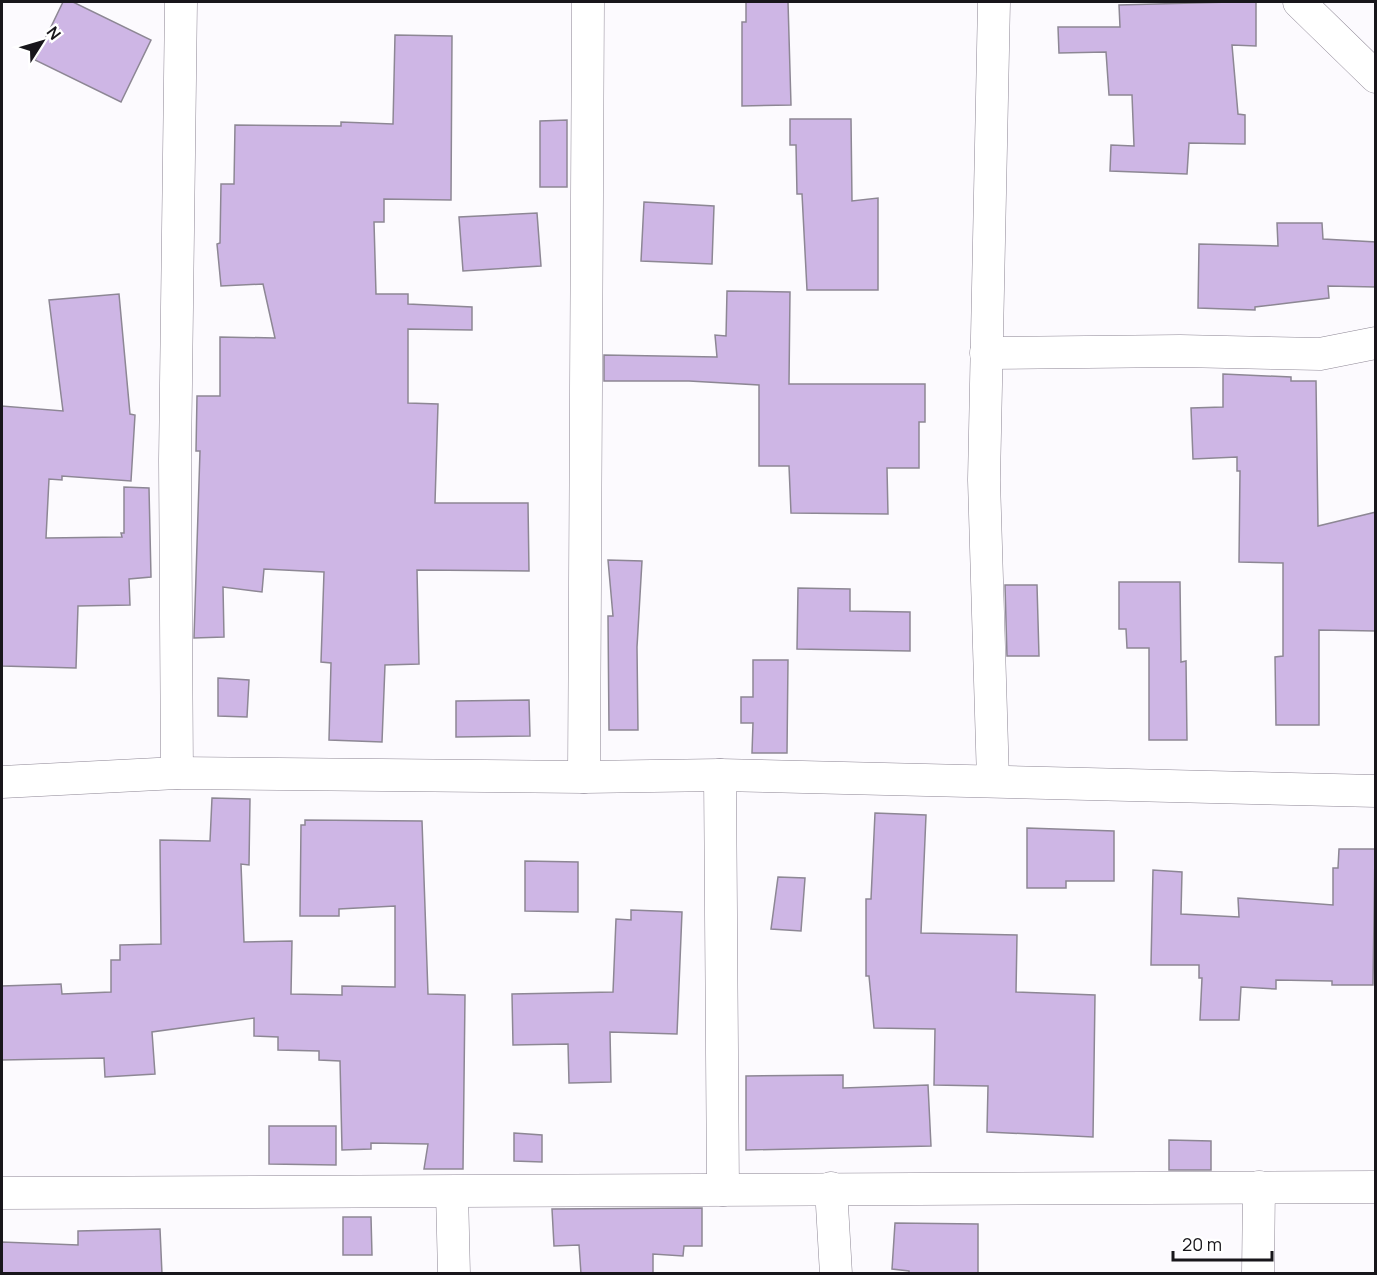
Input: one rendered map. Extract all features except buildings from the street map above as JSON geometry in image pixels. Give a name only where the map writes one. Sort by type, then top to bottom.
[{"type":"street","points":[[177,773],[176,460],[181,2]]},
{"type":"street","points":[[584,777],[588,2]]},
{"type":"street","points":[[993,780],[984,480],[994,2]]},
{"type":"street","points":[[1299,2],[1376,77]]},
{"type":"street","points":[[986,353],[1180,351],[1320,354],[1376,343]]},
{"type":"street","points":[[2,782],[177,773],[584,777],[720,775],[1376,791]]},
{"type":"street","points":[[720,775],[723,1190]]},
{"type":"street","points":[[1258,1274],[1259,1186]]},
{"type":"street","points":[[2,1193],[1376,1187]]},
{"type":"street","points":[[831,1188],[836,1274]]},
{"type":"street","points":[[452,1192],[454,1274]]}]
